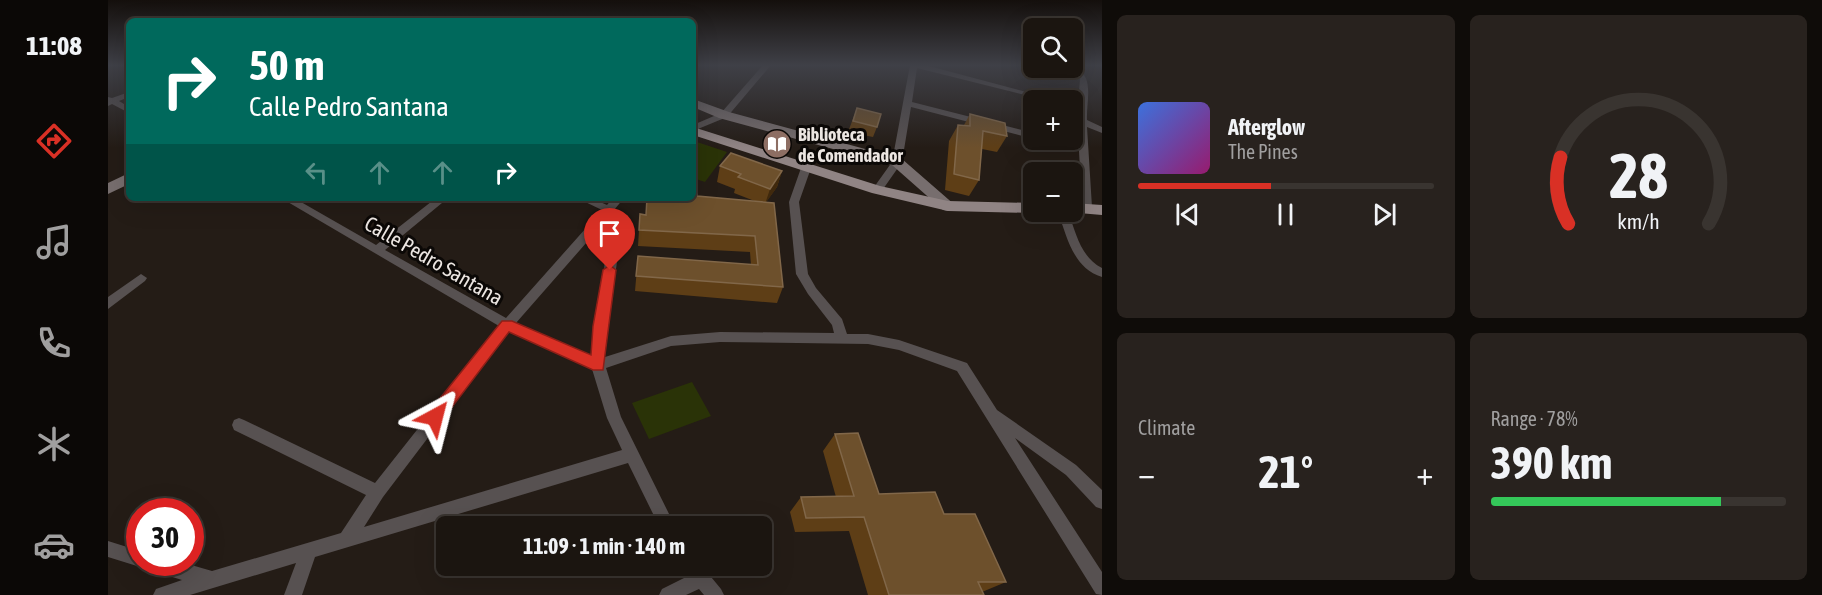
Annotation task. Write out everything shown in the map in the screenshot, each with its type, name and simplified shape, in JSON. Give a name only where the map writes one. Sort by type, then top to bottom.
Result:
[{"type":"main road","points":[[696,130],[877,190],[948,206],[1023,208]]},
{"type":"street","points":[[696,128],[724,115],[743,93]]},
{"type":"street","points":[[877,190],[897,162],[910,93]]},
{"type":"street","points":[[109,101],[126,94]]},
{"type":"street","points":[[109,101],[126,109]]},
{"type":"street","points":[[696,104],[724,115],[897,162],[948,206]]},
{"type":"street","points":[[908,104],[1023,133]]},
{"type":"street","points":[[1083,121],[1102,130]]},
{"type":"street","points":[[1083,135],[1087,208]]},
{"type":"street","points":[[806,168],[794,202],[802,274],[812,291],[838,323],[842,339]]},
{"type":"street","points":[[108,189],[126,180]]},
{"type":"street","name":"Calle Pedro Santana","points":[[291,201],[507,325],[598,365]]},
{"type":"street","points":[[377,250],[439,201]]},
{"type":"street","points":[[589,201],[608,209],[614,220],[610,270],[600,326],[598,365],[614,418],[662,516]]},
{"type":"street","points":[[347,538],[377,492],[507,325],[616,201]]},
{"type":"street","points":[[1067,222],[1080,258],[1094,270],[1102,273]]},
{"type":"street","points":[[108,304],[141,278]]},
{"type":"street","points":[[598,365],[671,341],[697,337],[868,339],[899,345],[962,367],[1102,588]]},
{"type":"street","points":[[991,412],[1071,470],[1102,501]]},
{"type":"street","points":[[239,425],[377,492]]},
{"type":"street","points":[[162,595],[631,455]]},
{"type":"street","points":[[108,549],[126,555]]},
{"type":"street","points":[[293,595],[309,552]]},
{"type":"street","points":[[198,576],[212,580]]},
{"type":"street","points":[[668,595],[691,576]]},
{"type":"street","points":[[699,576],[715,595]]},
{"type":"green space","points":[[696,144],[727,152],[705,182],[696,179]]},
{"type":"green space","points":[[692,382],[711,416],[649,439],[632,403]]},
{"type":"building","points":[[857,108],[881,114],[877,127],[853,121]]},
{"type":"building","points":[[970,114],[1005,123],[1007,136],[983,131],[979,180],[954,174],[958,125],[970,126]]},
{"type":"building","points":[[731,153],[782,171],[770,189],[738,177],[741,174],[720,166]]},
{"type":"building","points":[[696,173],[697,196],[774,203],[783,287],[636,276],[638,256],[758,265],[755,236],[639,230],[640,214],[646,215],[647,201],[696,201]]},
{"type":"building","points":[[858,433],[879,494],[935,492],[944,514],[975,514],[1006,582],[978,582],[984,595],[889,595],[864,517],[806,518],[801,497],[854,496],[835,434]]},
{"type":"place","name":"Biblioteca de Comendador","points":[[777,144]]},
{"type":"route","points":[[435,417],[507,325],[598,365],[600,326],[610,270]]}]
